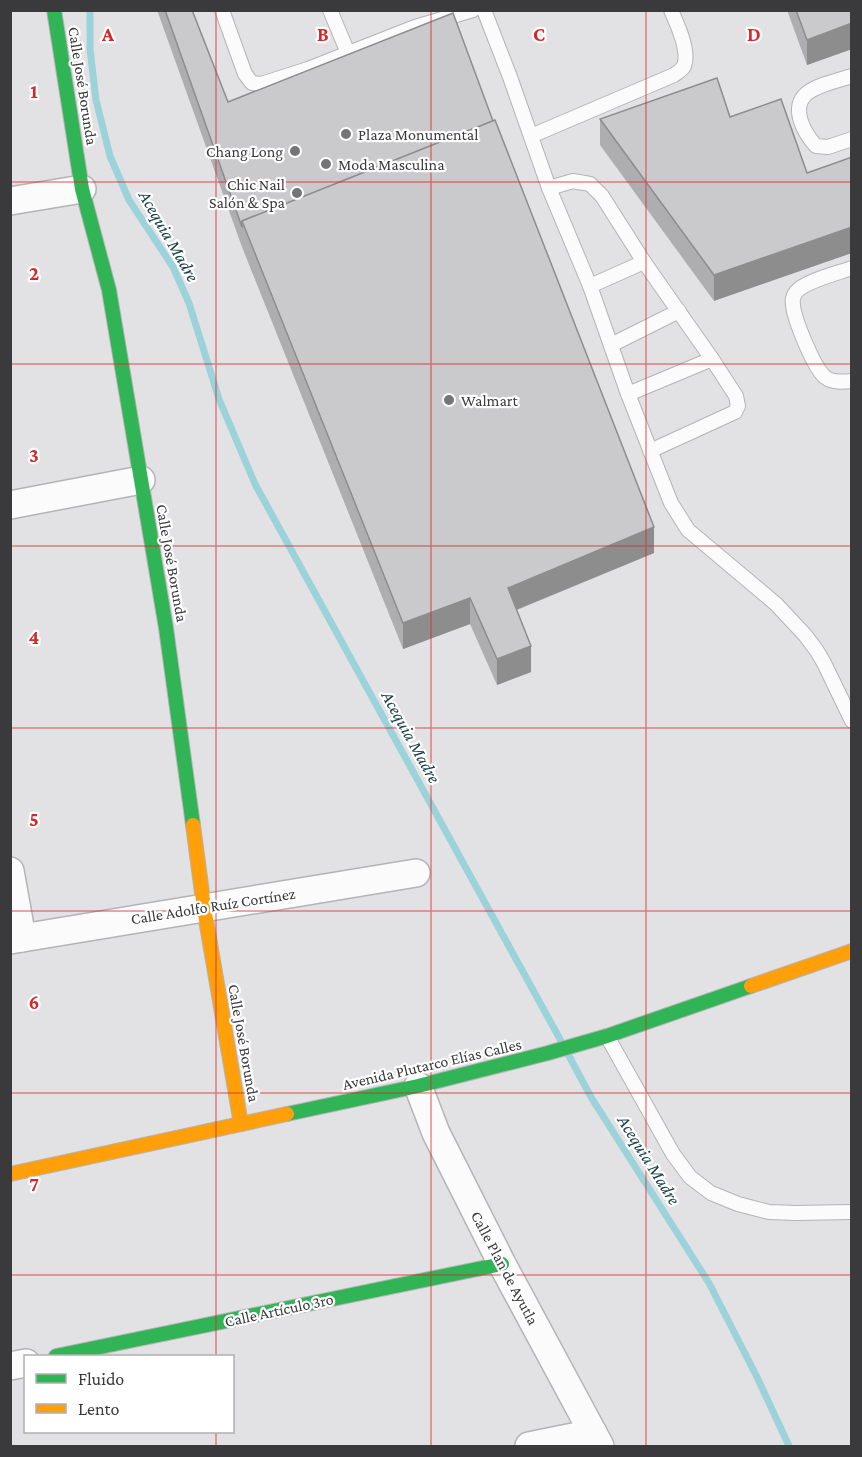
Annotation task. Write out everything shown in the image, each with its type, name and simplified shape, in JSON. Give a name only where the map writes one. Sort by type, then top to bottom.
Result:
[{"type":"street","name":"Calle José Borunda","points":[[54,10],[82,189],[109,290],[166,628],[204,908],[241,1124]]},
{"type":"street","points":[[10,201],[82,189]]},
{"type":"street","points":[[10,505],[141,480]]},
{"type":"street","points":[[10,871],[16,939]]},
{"type":"street","name":"Calle Adolfo Ruíz Cortínez","points":[[16,939],[416,873]]},
{"type":"street","name":"Avenida Plutarco Elías Calles","points":[[10,1174],[418,1086],[548,1053],[607,1036],[852,951]]},
{"type":"street","name":"Calle Plan de Ayutla","points":[[418,1086],[436,1133],[502,1264],[597,1440]]},
{"type":"street","name":"Calle Artículo 3ro","points":[[61,1355],[502,1264]]},
{"type":"street","points":[[529,1446],[597,1440]]},
{"type":"lane","points":[[222,10],[245,74],[252,83],[261,84],[308,69],[415,27],[473,10]]},
{"type":"lane","points":[[330,10],[348,53]]},
{"type":"lane","points":[[484,10],[549,188],[590,286],[628,394],[671,503],[688,530],[776,604],[805,635],[824,663],[852,721]]},
{"type":"lane","points":[[531,136],[674,75],[683,68],[686,59],[685,49],[673,11]]},
{"type":"lane","points":[[852,76],[821,86],[805,95],[800,106],[800,120],[808,137],[816,146],[828,147],[852,139]]},
{"type":"lane","points":[[549,188],[573,181],[590,184],[602,196],[644,262],[736,396],[738,406],[735,412],[650,451]]},
{"type":"lane","points":[[590,286],[644,262]]},
{"type":"lane","points":[[851,270],[806,284],[794,295],[792,302],[804,339],[825,378],[833,381],[852,381]]},
{"type":"lane","points":[[611,345],[679,311]]},
{"type":"lane","points":[[628,394],[712,359]]},
{"type":"lane","points":[[607,1036],[673,1154],[690,1177],[711,1193],[738,1204],[769,1212],[852,1212]]},
{"type":"building","name":"Plaza Monumental","points":[[165,10],[192,10],[228,102],[453,13],[493,121],[242,221],[242,227]]},
{"type":"building","points":[[796,10],[852,10],[852,23],[807,40]]},
{"type":"building","points":[[717,78],[730,117],[781,99],[807,173],[852,157],[852,227],[714,275],[600,119]]},
{"type":"building","name":"Walmart","points":[[495,120],[654,527],[508,588],[531,646],[497,659],[470,598],[403,623],[242,221]]},
{"type":"waterway","name":"Acequia Madre","points":[[90,10],[90,49],[96,100],[110,156],[129,200],[173,267],[189,303],[219,399],[255,484],[561,1041]]},
{"type":"waterway","name":"Acequia Madre","points":[[569,1056],[591,1097],[709,1283],[789,1446]]},
{"type":"traffic: fast","points":[[54,10],[82,189],[109,290],[166,628],[193,825]]},
{"type":"traffic: fast","points":[[287,1114],[418,1086],[548,1053],[607,1036],[751,986]]},
{"type":"traffic: fast","points":[[61,1355],[502,1264]]},
{"type":"traffic: slow","points":[[193,825],[204,908],[241,1124]]},
{"type":"traffic: slow","points":[[751,986],[852,951]]},
{"type":"traffic: slow","points":[[10,1174],[287,1114]]},
{"type":"place","name":"Plaza Monumental","points":[[346,134]]},
{"type":"place","name":"Chang Long","points":[[295,151]]},
{"type":"place","name":"Moda Masculina","points":[[326,164]]},
{"type":"place","name":"Chic Nail Salón & Spa","points":[[297,193]]},
{"type":"place","name":"Walmart","points":[[449,400]]}]
